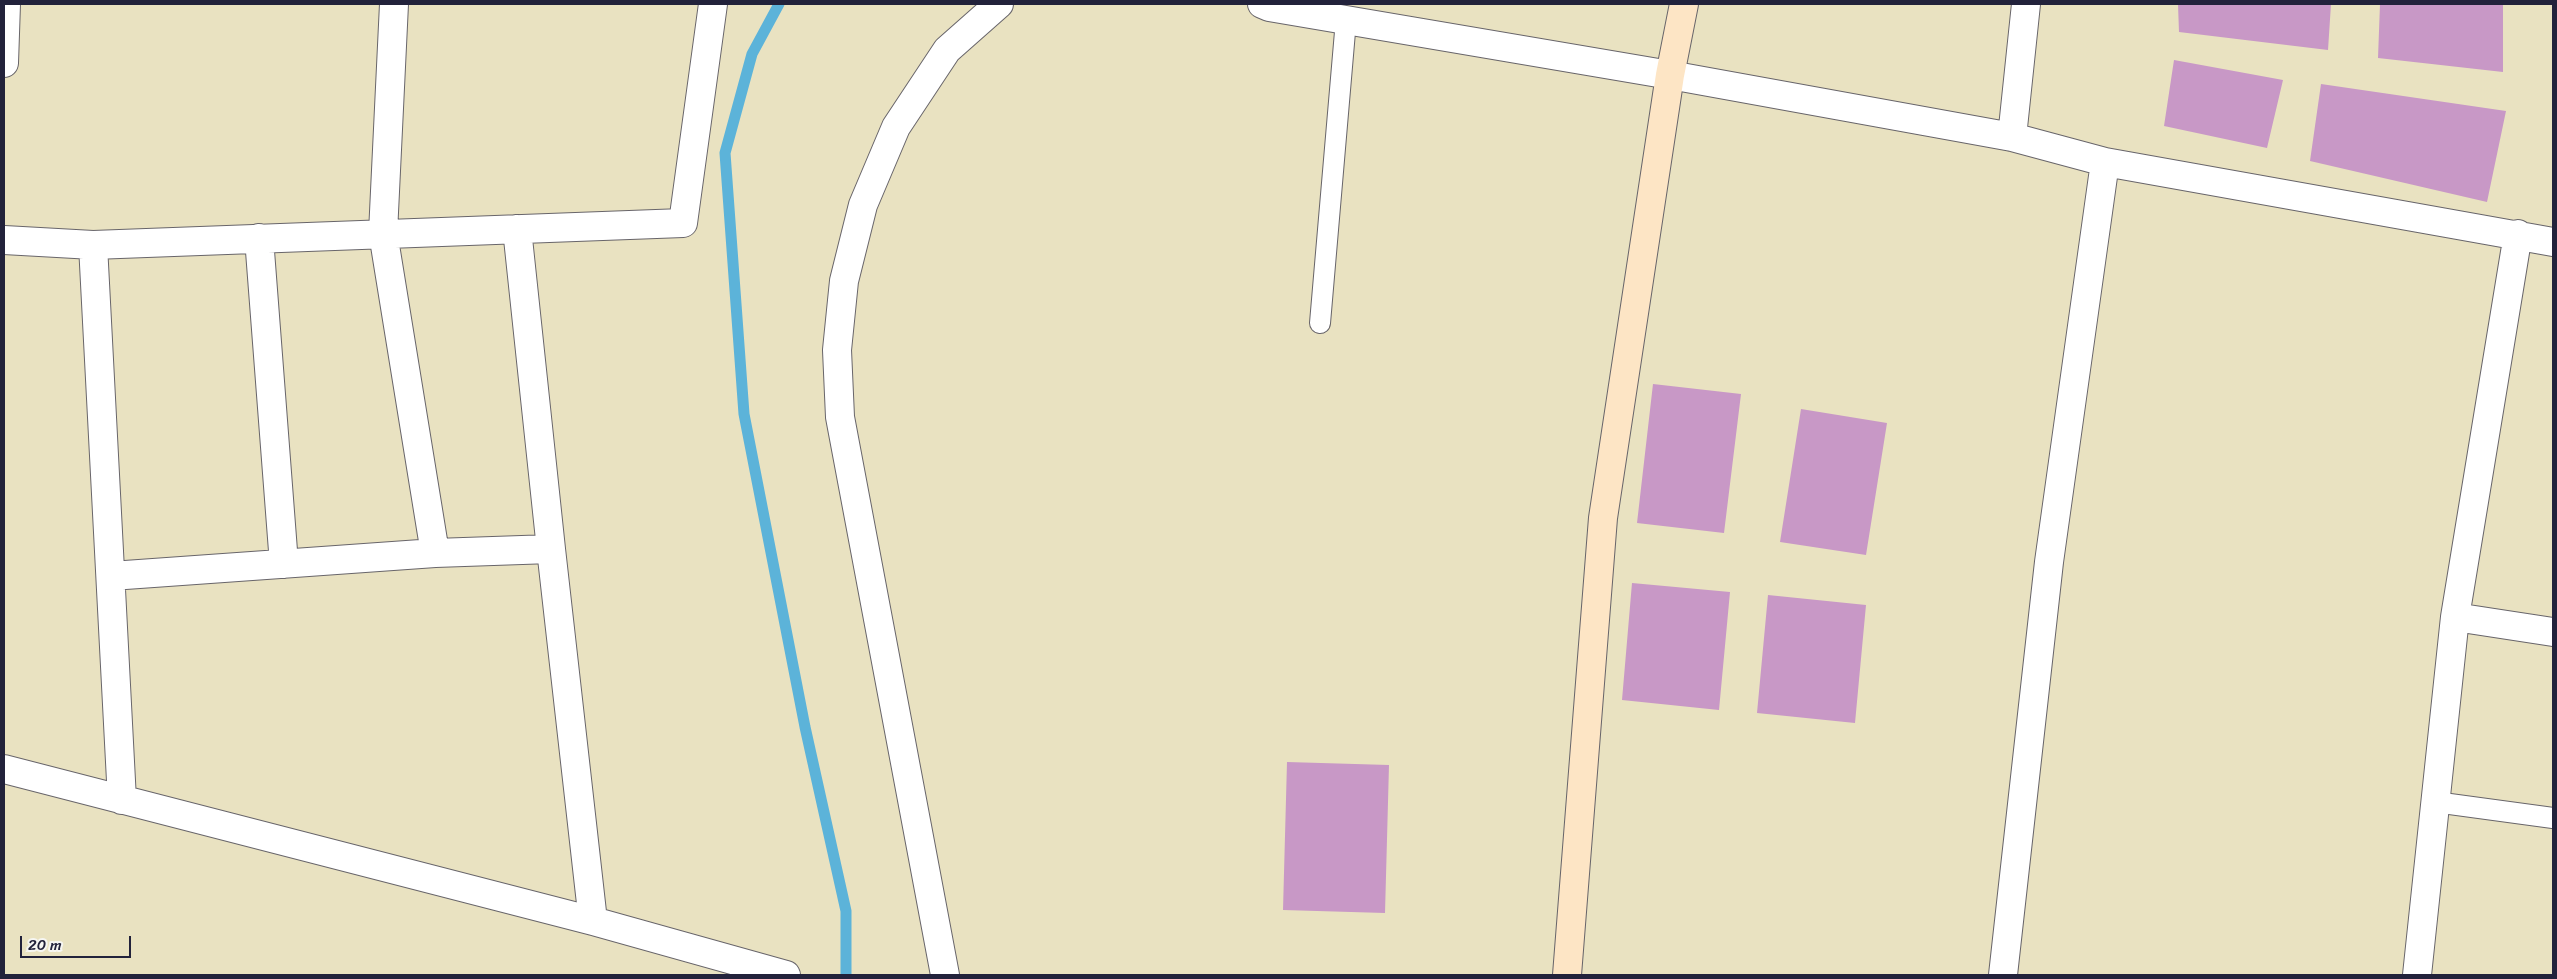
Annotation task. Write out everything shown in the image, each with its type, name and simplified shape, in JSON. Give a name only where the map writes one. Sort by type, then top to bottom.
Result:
[{"type":"street","points":[[4,63],[6,4]]},
{"type":"street","points":[[394,4],[383,233],[435,554]]},
{"type":"street","points":[[4,240],[94,246],[383,233],[682,223],[713,4]]},
{"type":"street","points":[[945,975],[840,417],[837,350],[844,281],[863,205],[896,127],[948,50],[998,4]]},
{"type":"street","points":[[1262,4],[2012,137],[2105,162],[2518,234],[2553,242]]},
{"type":"street","points":[[1567,975],[1603,518],[1670,75],[1684,4]]},
{"type":"street","points":[[2012,137],[2026,4]]},
{"type":"street","points":[[2002,975],[2049,562],[2105,162]]},
{"type":"street","points":[[517,229],[551,549],[594,921]]},
{"type":"street","points":[[2418,975],[2455,617],[2518,234]]},
{"type":"street","points":[[259,238],[284,564]]},
{"type":"street","points":[[94,246],[122,800]]},
{"type":"street","points":[[112,576],[435,554],[551,549]]},
{"type":"street","points":[[2455,617],[2553,632]]},
{"type":"street","points":[[4,769],[594,921],[786,975]]},
{"type":"lane","points":[[1320,323],[1346,20]]},
{"type":"lane","points":[[2436,802],[2553,818]]},
{"type":"building","points":[[2178,4],[2331,4],[2328,50],[2179,32]]},
{"type":"building","points":[[2380,4],[2503,4],[2503,72],[2378,58]]},
{"type":"building","points":[[2174,60],[2283,80],[2267,148],[2164,126]]},
{"type":"building","points":[[2321,84],[2506,111],[2487,202],[2310,161]]},
{"type":"building","points":[[1653,384],[1741,394],[1724,533],[1637,523]]},
{"type":"building","points":[[1801,409],[1887,423],[1866,555],[1780,542]]},
{"type":"building","points":[[1632,583],[1730,592],[1719,710],[1622,700]]},
{"type":"building","points":[[1768,595],[1866,605],[1855,723],[1757,713]]},
{"type":"building","points":[[1287,762],[1389,765],[1385,913],[1283,910]]},
{"type":"waterway","points":[[779,4],[752,54],[725,153],[744,414],[805,727],[846,911],[846,975]]}]
